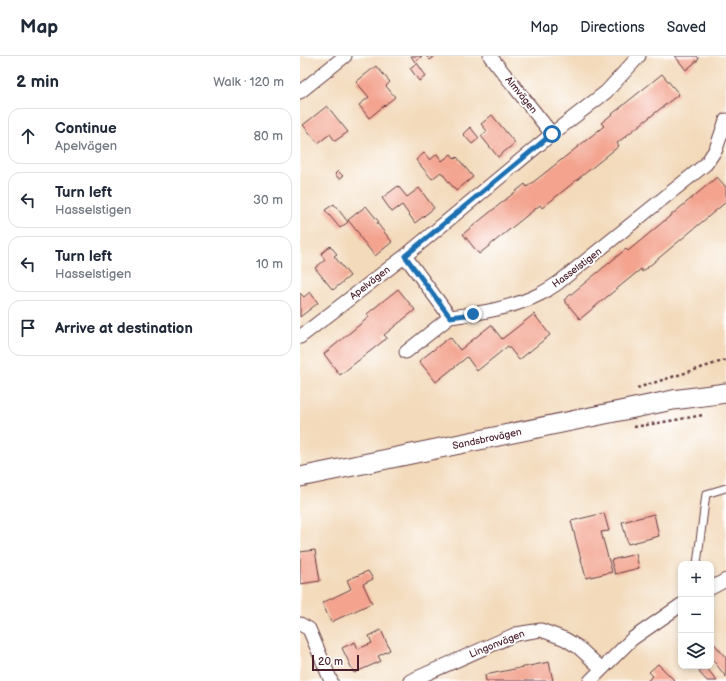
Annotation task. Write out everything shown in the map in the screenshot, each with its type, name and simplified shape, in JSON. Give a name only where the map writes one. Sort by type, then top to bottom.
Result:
[{"type":"main road","name":"Sandsbrovägen","points":[[300,477],[673,400],[726,385]]},
{"type":"main road","name":"Sandsbrovägen","points":[[673,400],[726,393]]},
{"type":"street","points":[[300,92],[345,56]]},
{"type":"street","name":"Almvägen","points":[[490,56],[552,134]]},
{"type":"street","name":"Apelvägen","points":[[300,338],[405,256],[552,134],[606,92],[639,56]]},
{"type":"street","name":"Hasselstigen","points":[[450,317],[473,314],[512,305],[539,295],[558,283],[706,164],[716,149],[726,120]]},
{"type":"street","points":[[405,256],[450,317],[406,352]]},
{"type":"street","points":[[714,586],[726,580]]},
{"type":"street","points":[[590,681],[601,668],[632,639],[678,607]]},
{"type":"street","points":[[300,624],[309,629],[331,681]]},
{"type":"street","name":"Lingonvägen","points":[[410,681],[516,634],[541,630],[578,647],[601,668]]},
{"type":"lane","points":[[698,561],[706,494],[726,488]]},
{"type":"path","points":[[717,363],[726,361]]},
{"type":"building","points":[[411,56],[422,56],[415,62]]},
{"type":"building","points":[[426,56],[435,56],[430,60]]},
{"type":"building","points":[[675,56],[697,56],[699,59],[686,70]]},
{"type":"building","points":[[417,63],[426,76],[419,81],[410,68]]},
{"type":"building","points":[[376,66],[390,82],[386,86],[395,97],[369,118],[359,105],[369,97],[356,82]]},
{"type":"building","points":[[662,74],[679,94],[617,143],[619,146],[542,208],[540,205],[479,254],[463,234],[525,184],[527,187],[604,126],[601,123]]},
{"type":"building","points":[[327,106],[348,132],[335,141],[330,134],[318,143],[303,125]]},
{"type":"building","points":[[492,115],[515,143],[498,157],[481,136],[487,131],[481,124]]},
{"type":"building","points":[[470,127],[479,138],[472,144],[463,134]]},
{"type":"building","points":[[424,153],[430,160],[437,154],[442,161],[451,154],[455,159],[457,157],[473,177],[456,191],[441,172],[432,179],[416,160]]},
{"type":"building","points":[[338,171],[343,176],[339,179],[335,174]]},
{"type":"building","points":[[717,177],[726,187],[726,202],[642,272],[641,269],[580,319],[564,300],[626,249],[628,251]]},
{"type":"building","points":[[398,186],[407,197],[419,188],[434,208],[415,223],[402,205],[392,212],[382,198]]},
{"type":"building","points":[[334,204],[348,222],[340,228],[325,210]]},
{"type":"building","points":[[366,206],[392,242],[375,256],[348,220]]},
{"type":"building","points":[[330,246],[337,254],[334,256],[350,276],[333,290],[315,268],[325,260],[321,254]]},
{"type":"building","points":[[398,289],[415,310],[384,335],[387,338],[340,375],[324,354],[369,317],[367,314]]},
{"type":"building","points":[[310,292],[318,303],[300,317],[300,293],[304,297]]},
{"type":"building","points":[[534,314],[550,335],[519,360],[508,346],[477,371],[467,357],[436,382],[419,361],[450,337],[460,350],[491,325],[502,339]]},
{"type":"building","points":[[604,513],[609,531],[601,532],[612,572],[586,578],[571,521]]},
{"type":"building","points":[[654,514],[659,536],[628,544],[622,522]]},
{"type":"building","points":[[315,550],[320,581],[300,584],[300,552]]},
{"type":"building","points":[[636,554],[639,568],[615,574],[611,560]]},
{"type":"building","points":[[368,571],[373,579],[363,584],[372,603],[331,622],[322,603],[351,589],[347,580]]},
{"type":"building","points":[[381,630],[390,650],[378,656],[381,661],[354,673],[342,648],[355,642],[358,649],[372,643],[369,636]]},
{"type":"building","points":[[714,644],[726,658],[726,677],[714,662]]},
{"type":"building","points":[[549,662],[553,681],[486,681],[485,675]]},
{"type":"building","points":[[658,664],[675,681],[647,681],[653,676],[649,672]]},
{"type":"building","points":[[703,669],[708,669],[717,681],[707,681],[699,672]]},
{"type":"route","points":[[473,314],[450,317],[405,256],[552,134]]}]
